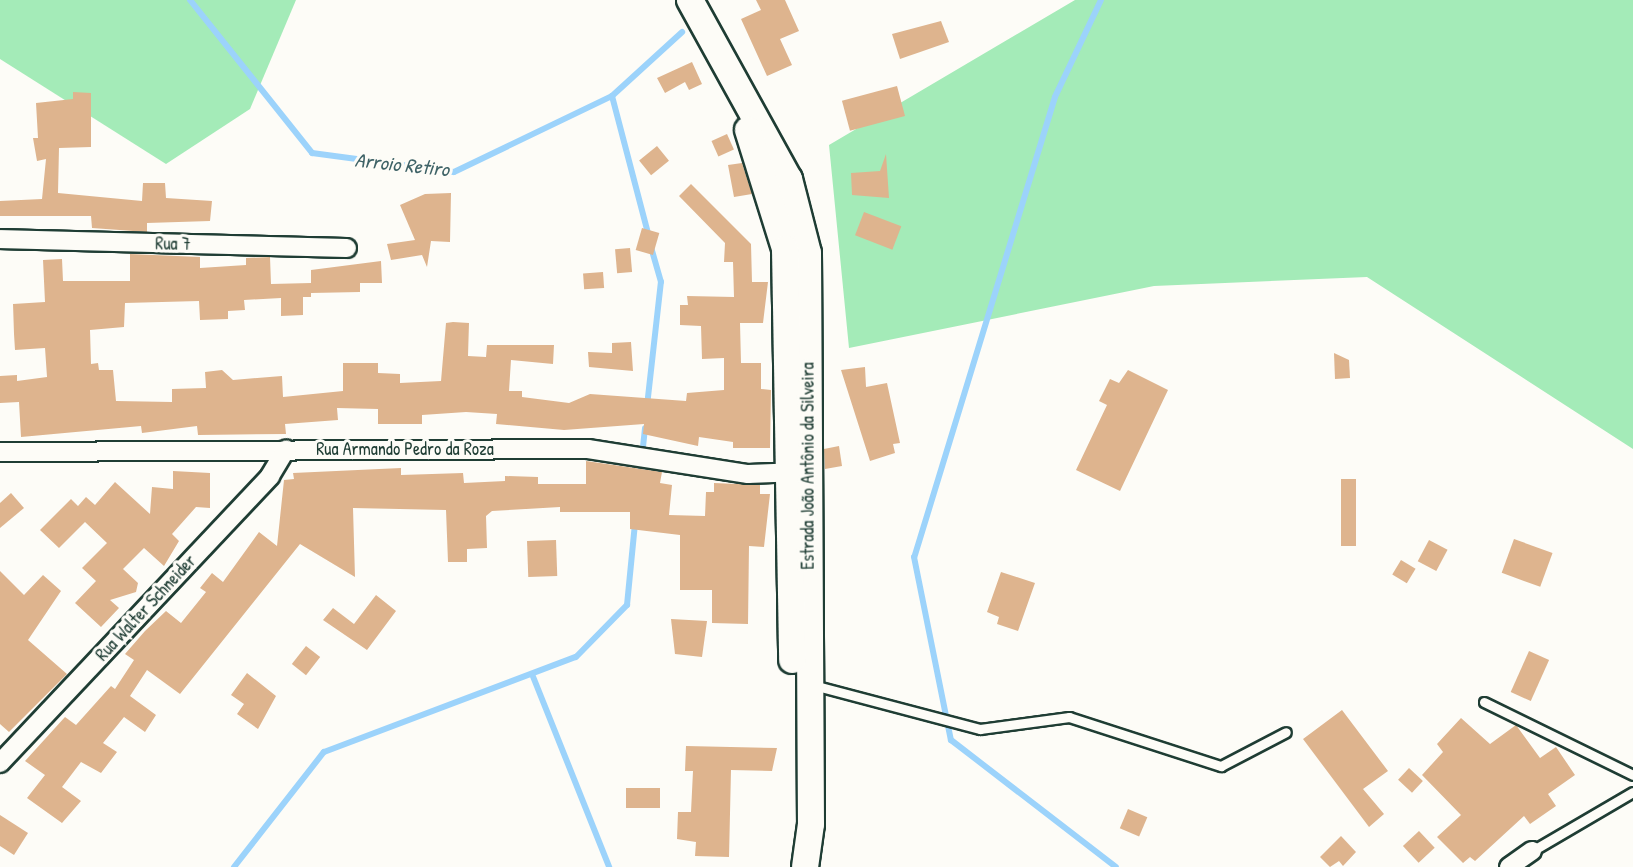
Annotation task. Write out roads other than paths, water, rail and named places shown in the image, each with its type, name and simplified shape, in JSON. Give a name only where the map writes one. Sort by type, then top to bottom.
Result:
[{"type":"main road","name":"Estrada João Antônio da Silveira","points":[[690,0],[732,81],[785,249],[810,684],[811,824],[805,867]]},
{"type":"main road","name":"Estrada João Antônio da Silveira","points":[[797,472],[797,867]]},
{"type":"street","name":"Rua 7","points":[[0,239],[347,248]]},
{"type":"street","name":"Rua Armando Pedro da Roza","points":[[0,452],[286,448],[588,449],[748,474],[797,472]]},
{"type":"street","name":"Rua Walter Schneider","points":[[2,759],[270,476],[286,448]]},
{"type":"street","points":[[1509,867],[1532,851]]},
{"type":"lane","points":[[810,684],[980,729],[1069,717],[1221,766],[1286,732]]},
{"type":"lane","points":[[1484,702],[1633,775]]},
{"type":"lane","points":[[1532,851],[1633,792]]},
{"type":"waterway","name":"Arroio Retiro","points":[[190,0],[312,153],[454,172],[612,96],[682,32]]},
{"type":"waterway","points":[[1101,0],[1055,97],[914,557],[951,740],[1116,867]]},
{"type":"waterway","points":[[612,96],[649,237]]},
{"type":"waterway","points":[[647,406],[661,282],[651,247]]},
{"type":"waterway","points":[[640,475],[645,428]]},
{"type":"waterway","points":[[234,867],[324,752],[576,657],[627,605],[635,524]]},
{"type":"waterway","points":[[532,674],[609,867]]}]
